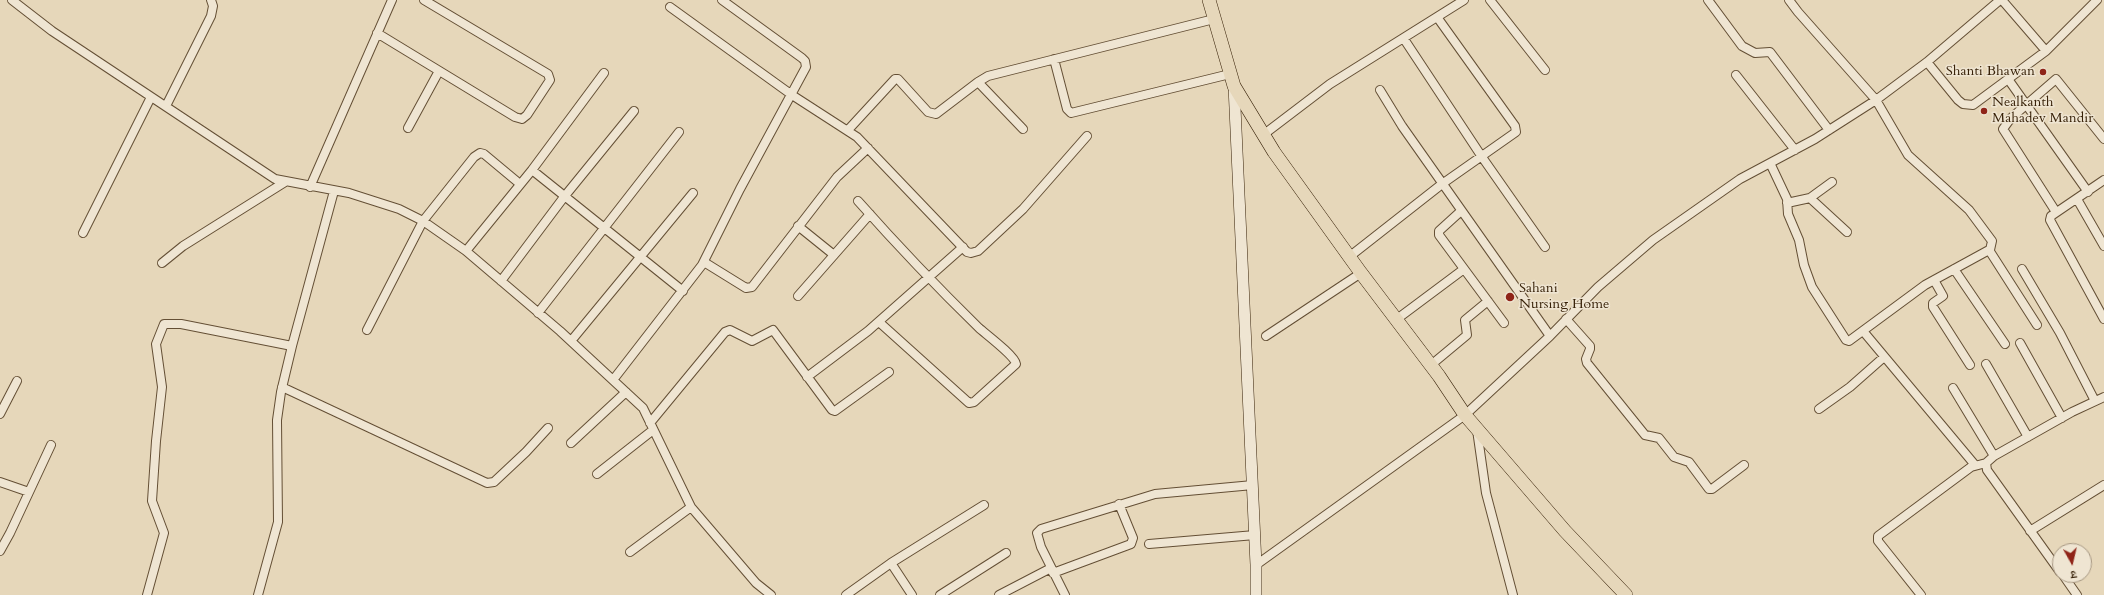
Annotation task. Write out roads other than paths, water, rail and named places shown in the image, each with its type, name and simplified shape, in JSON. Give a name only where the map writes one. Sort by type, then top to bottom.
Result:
[{"type":"main road","points":[[1209,0],[1232,80],[1264,135],[1349,257],[1431,365],[1465,415],[1565,531],[1626,595]]},
{"type":"street","points":[[12,0],[52,31],[264,173],[285,182],[349,193],[399,209],[423,220],[466,251],[571,341],[642,408],[692,507],[756,583],[771,595]]},
{"type":"street","points":[[166,106],[210,16],[213,6],[211,0]]},
{"type":"street","points":[[310,187],[392,0]]},
{"type":"street","points":[[377,34],[520,119],[527,115],[550,80],[548,74],[424,0]]},
{"type":"street","points":[[613,380],[704,262],[740,189],[805,70],[805,61],[722,0]]},
{"type":"street","points":[[1264,135],[1330,84],[1464,0]]},
{"type":"street","points":[[1490,0],[1545,70]]},
{"type":"street","points":[[1708,0],[1742,46],[1755,53],[1770,52],[1830,130]]},
{"type":"street","points":[[1789,0],[1876,100],[1908,155],[1969,210],[1992,241],[1990,250],[2037,325]]},
{"type":"street","points":[[1256,564],[1465,415],[1550,336],[1598,287],[1653,240],[1740,179],[1830,130],[1876,100],[1927,62],[2001,0],[2046,51]]},
{"type":"street","points":[[1927,62],[1963,104],[1973,105],[2046,51],[2097,0]]},
{"type":"street","points":[[670,7],[792,95],[848,130],[868,148],[963,247],[971,253],[978,251],[1023,209],[1087,136]]},
{"type":"street","points":[[1349,257],[1442,184],[1515,134],[1515,126],[1437,17]]},
{"type":"street","points":[[848,130],[893,79],[898,79],[928,112],[933,114],[978,82],[1001,72],[1214,19]]},
{"type":"street","points":[[1404,39],[1482,157],[1545,247]]},
{"type":"street","points":[[1054,59],[1067,109],[1071,113],[1232,80],[1253,485],[1256,595]]},
{"type":"street","points":[[408,128],[439,71]]},
{"type":"street","points":[[466,251],[532,170],[604,73]]},
{"type":"street","points":[[1736,75],[1794,150]]},
{"type":"street","points":[[2056,212],[2003,129],[2011,118],[2056,78],[2104,139]]},
{"type":"street","points":[[2008,79],[2088,192]]},
{"type":"street","points":[[978,82],[1023,129]]},
{"type":"street","points":[[1380,90],[1402,126],[1442,184],[1508,274],[1550,336]]},
{"type":"street","points":[[83,233],[151,97]]},
{"type":"street","points":[[501,281],[564,196],[634,111]]},
{"type":"street","points":[[538,313],[606,229],[679,132]]},
{"type":"street","points":[[704,262],[746,288],[752,287],[837,177],[868,148]]},
{"type":"street","points":[[367,330],[423,220],[477,154],[484,154],[520,184]]},
{"type":"street","points":[[1770,164],[1787,203],[1788,214],[1799,240],[1804,265],[1814,291],[1846,340],[1849,341],[1934,280],[1986,250],[1990,250]]},
{"type":"street","points":[[532,170],[683,291]]},
{"type":"street","points":[[2104,180],[2056,212],[2050,218],[2051,223],[2104,319]]},
{"type":"street","points":[[162,263],[183,246],[285,182]]},
{"type":"street","points":[[1787,203],[1810,198],[1832,182]]},
{"type":"street","points":[[258,595],[278,522],[276,420],[282,386],[334,191]]},
{"type":"street","points":[[571,341],[693,193]]},
{"type":"street","points":[[1810,198],[1847,232]]},
{"type":"street","points":[[2077,199],[2104,246]]},
{"type":"street","points":[[858,201],[928,278],[989,338],[1014,358],[1016,364],[1014,368],[974,402],[969,403],[879,322]]},
{"type":"street","points":[[1461,211],[1439,233],[1440,238],[1504,323]]},
{"type":"street","points":[[798,296],[870,214]]},
{"type":"street","points":[[798,226],[834,255]]},
{"type":"street","points":[[807,377],[851,345],[879,322],[963,247]]},
{"type":"street","points":[[1397,319],[1464,269]]},
{"type":"street","points":[[1954,269],[2005,344]]},
{"type":"street","points":[[2022,269],[2060,333],[2095,401]]},
{"type":"street","points":[[1266,336],[1361,273]]},
{"type":"street","points":[[1934,280],[1942,296],[1933,303],[1933,307],[1970,365]]},
{"type":"street","points":[[1431,365],[1467,335],[1465,320],[1488,301]]},
{"type":"street","points":[[1566,319],[1590,346],[1586,359],[1587,363],[1645,435],[1659,438],[1674,457],[1689,462],[1709,489],[1712,489],[1744,466]]},
{"type":"street","points":[[147,595],[164,533],[152,501],[156,441],[162,387],[156,344],[164,324],[181,324],[292,346]]},
{"type":"street","points":[[597,474],[652,426],[725,332],[730,330],[752,341],[773,330],[832,410],[836,411],[889,372]]},
{"type":"street","points":[[1863,331],[1975,465]]},
{"type":"street","points":[[2020,343],[2062,418]]},
{"type":"street","points":[[1819,409],[1850,387],[1884,357]]},
{"type":"street","points":[[1986,364],[2028,437]]},
{"type":"street","points":[[0,414],[16,381]]},
{"type":"street","points":[[282,386],[487,483],[494,482],[548,428]]},
{"type":"street","points":[[1953,388],[1994,456]]},
{"type":"street","points":[[571,443],[626,392]]},
{"type":"street","points":[[1921,595],[1878,541],[1878,536],[1975,465],[1986,463],[1994,456],[2062,418],[2104,397]]},
{"type":"street","points":[[1477,429],[1486,493],[1513,595]]},
{"type":"street","points":[[0,551],[51,445]]},
{"type":"street","points":[[1986,463],[1987,470],[2052,561]]},
{"type":"street","points":[[0,482],[29,492]]},
{"type":"street","points":[[1064,595],[1040,547],[1037,533],[1039,530],[1155,494],[1253,485]]},
{"type":"street","points":[[2030,531],[2104,485]]},
{"type":"street","points":[[998,595],[1052,570],[1131,544],[1133,538],[1119,504]]},
{"type":"street","points":[[846,595],[891,563],[984,505]]},
{"type":"street","points":[[630,552],[692,507]]},
{"type":"street","points":[[1149,544],[1255,535]]},
{"type":"street","points":[[940,595],[1006,553]]},
{"type":"street","points":[[891,563],[912,595]]},
{"type":"street","points":[[2069,583],[2077,595]]},
{"type":"place","name":"Shanti Bhawan","points":[[2043,72]]},
{"type":"place","name":"Nealkanth Mahadev Mandir","points":[[1984,111]]},
{"type":"place","name":"Sahani Nursing Home","points":[[1510,297]]}]
